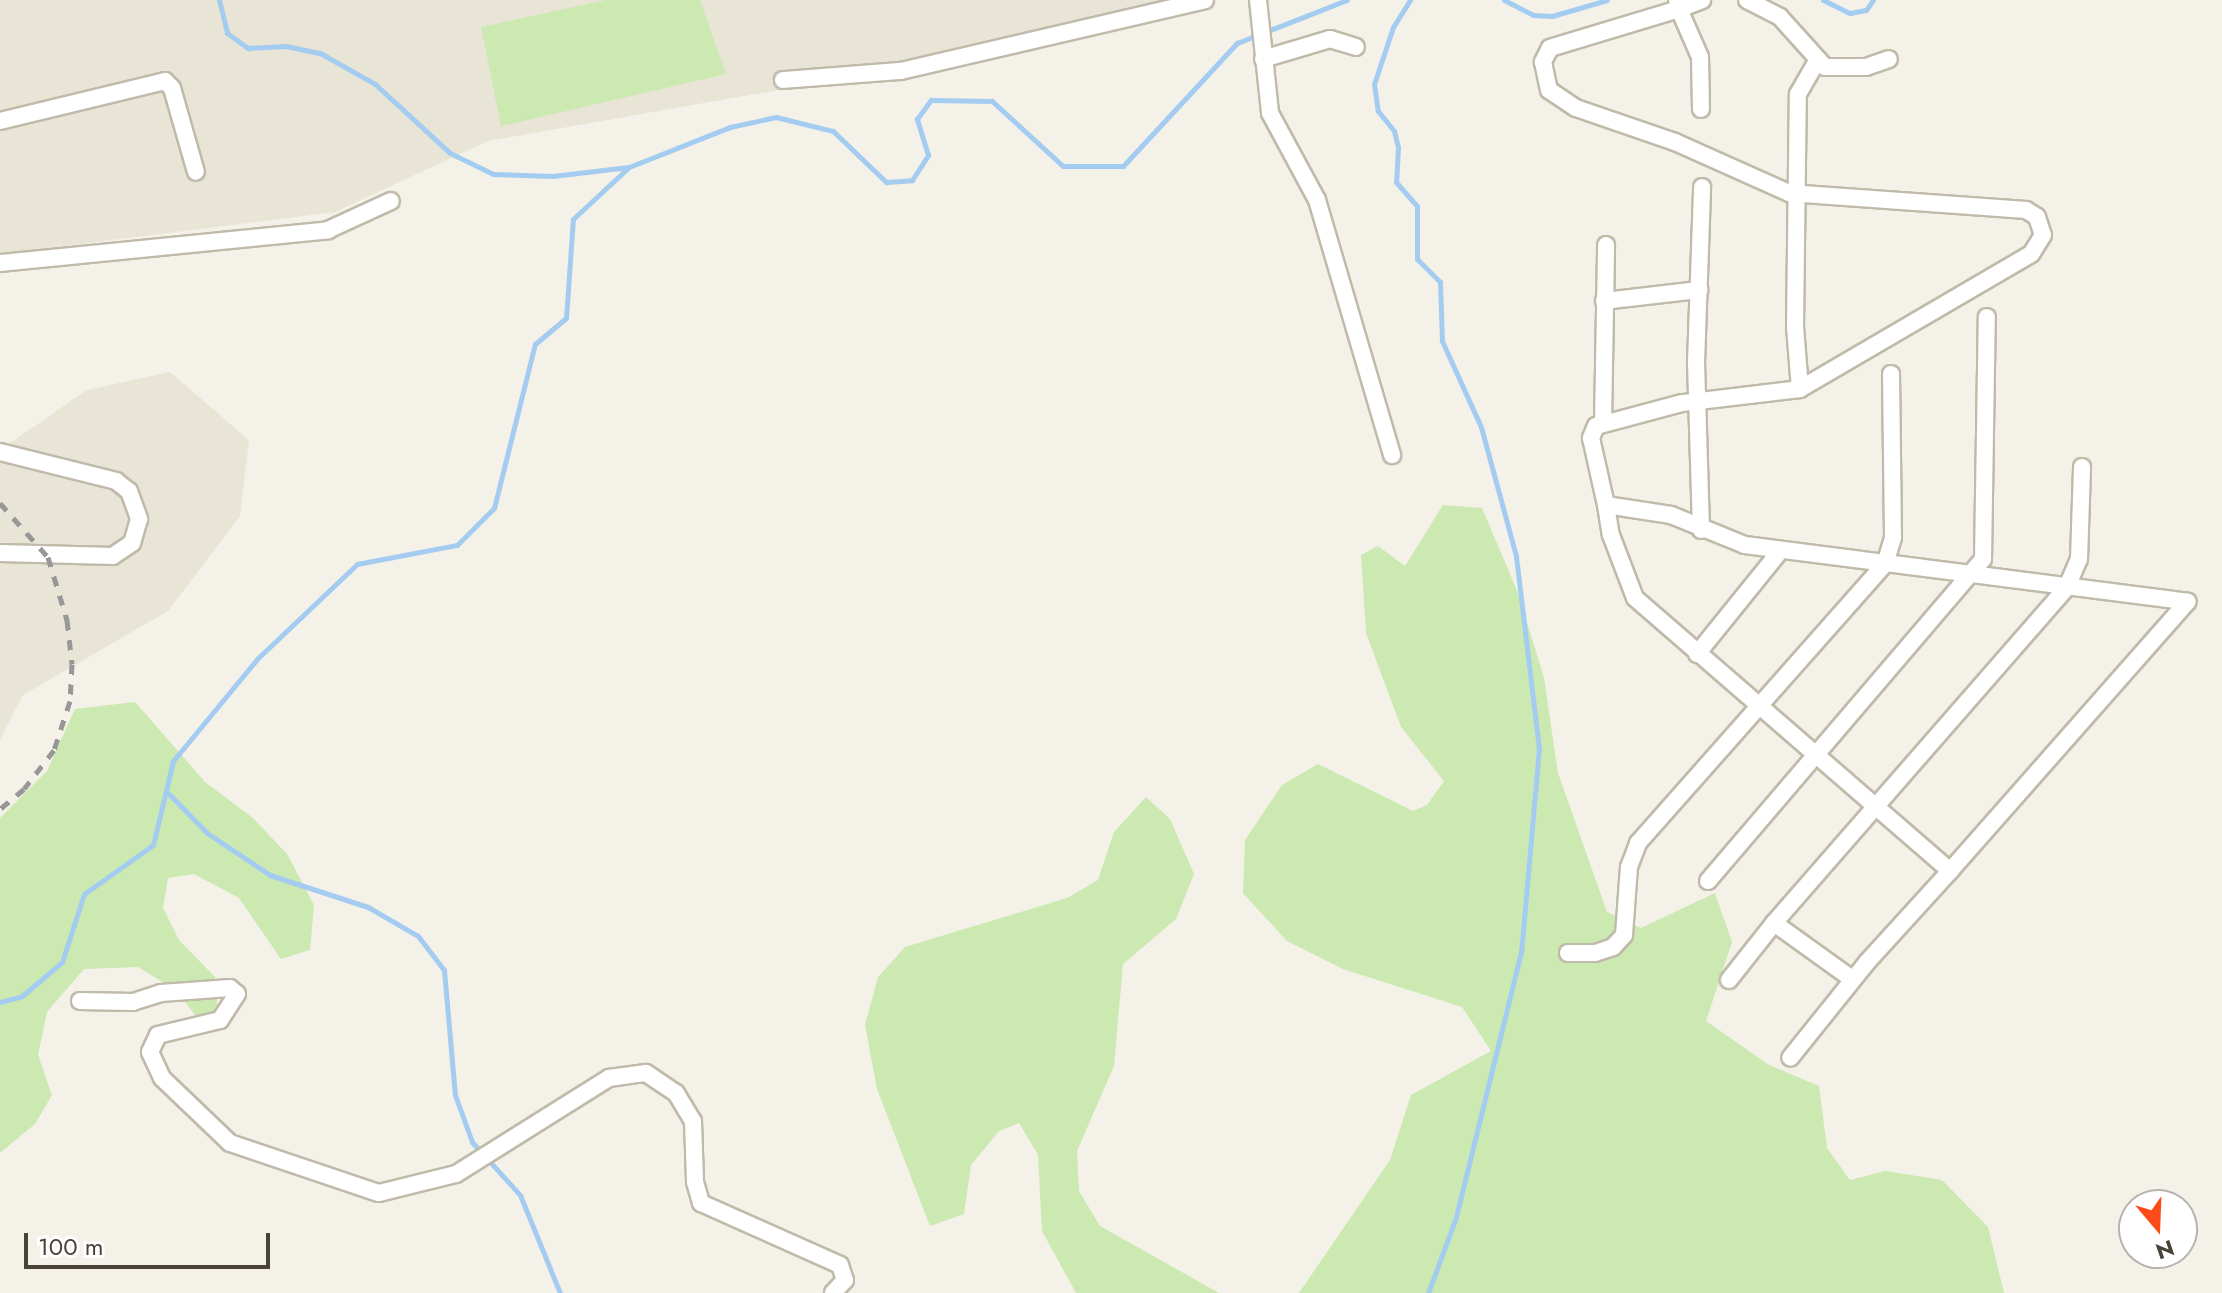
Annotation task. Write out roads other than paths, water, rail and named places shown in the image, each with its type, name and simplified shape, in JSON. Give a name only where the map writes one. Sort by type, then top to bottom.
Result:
[{"type":"street","points":[[783,80],[901,71],[1205,0]]},
{"type":"street","points":[[1702,0],[1678,4],[1550,48],[1543,62],[1549,90],[1576,108],[1795,194],[2026,210],[2037,217],[2043,235],[2031,254],[1800,389],[1697,401],[1603,423],[1591,438],[1611,535],[1635,598],[1950,871]]},
{"type":"street","points":[[1747,0],[1780,17],[1817,61],[1856,67],[1889,59]]},
{"type":"street","points":[[1258,4],[1270,113],[1317,200],[1392,455]]},
{"type":"street","points":[[1678,4],[1700,57],[1701,109]]},
{"type":"street","points":[[1262,54],[1330,39],[1356,47]]},
{"type":"street","points":[[1800,389],[1795,194],[1798,94],[1817,61]]},
{"type":"street","points":[[0,121],[165,81],[172,88],[196,172]]},
{"type":"street","points":[[1701,530],[1697,401],[1702,187]]},
{"type":"street","points":[[0,263],[328,230],[391,201]]},
{"type":"street","points":[[1603,423],[1606,245]]},
{"type":"street","points":[[1604,301],[1699,290]]},
{"type":"street","points":[[1708,881],[1815,752],[1983,559],[1986,540],[1987,317]]},
{"type":"street","points":[[1568,953],[1595,953],[1613,947],[1624,935],[1629,867],[1638,843],[1756,705],[1885,564],[1893,537],[1891,374]]},
{"type":"street","points":[[0,452],[116,481],[129,491],[139,519],[132,543],[113,556],[0,553]]},
{"type":"street","points":[[1729,980],[1875,805],[2067,587],[2079,559],[2082,467]]},
{"type":"street","points":[[1606,505],[1671,515],[1701,530],[1781,550],[2187,602],[1852,979],[1790,1058]]},
{"type":"street","points":[[1697,654],[1781,550]]},
{"type":"street","points":[[1774,923],[1852,979]]},
{"type":"street","points":[[80,1001],[133,1002],[161,993],[230,988],[237,994],[220,1020],[158,1035],[150,1052],[162,1078],[230,1143],[379,1193],[456,1174],[609,1078],[646,1073],[676,1093],[693,1121],[695,1182],[701,1203],[840,1265],[845,1280],[833,1293]]},
{"type":"waterway","points":[[219,0],[227,33],[248,48],[286,46],[320,53],[375,84],[450,153],[493,174],[553,176],[628,167]]},
{"type":"waterway","points":[[0,1002],[22,996],[62,962],[84,894],[153,845],[173,761],[258,658],[357,564],[457,545],[494,508],[535,344],[566,318],[573,219],[629,167],[730,127],[776,117],[833,131],[886,182],[912,180],[928,155],[917,119],[931,100],[992,101],[1063,166],[1123,166],[1237,43],[1347,0]]},
{"type":"waterway","points":[[1410,0],[1393,27],[1374,84],[1378,111],[1394,131],[1398,147],[1396,182],[1417,206],[1417,259],[1440,282],[1442,341],[1481,427],[1516,556],[1539,748],[1521,952],[1455,1220],[1428,1293]]},
{"type":"waterway","points":[[1504,0],[1533,15],[1552,16],[1607,0]]},
{"type":"waterway","points":[[1823,0],[1850,13],[1866,10],[1873,0]]},
{"type":"waterway","points":[[168,793],[207,833],[270,875],[368,907],[418,936],[444,970],[455,1095],[472,1142],[520,1195],[560,1293]]},
{"type":"railway","points":[[0,503],[48,557],[67,620],[72,664],[70,701],[54,750],[24,789],[0,809]]}]
